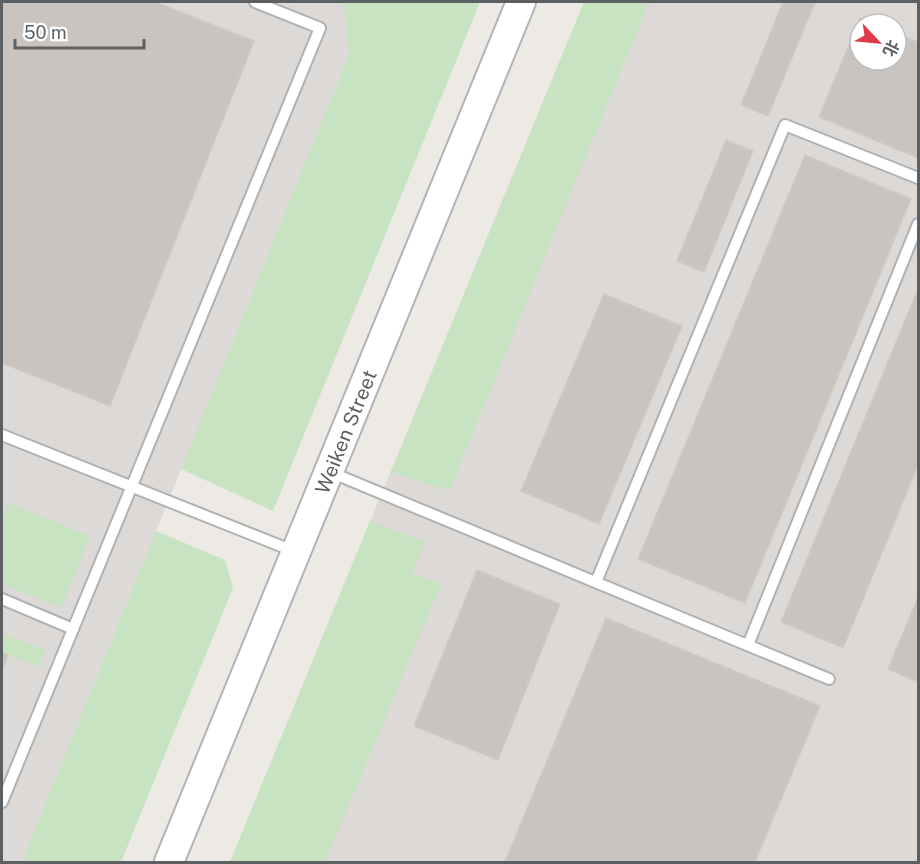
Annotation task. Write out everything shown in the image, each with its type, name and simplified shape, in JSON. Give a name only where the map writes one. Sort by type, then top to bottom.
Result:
[{"type":"street","name":"Weiken Street","points":[[169,862],[521,2]]},
{"type":"lane","points":[[2,802],[320,28],[255,2]]},
{"type":"lane","points":[[596,582],[785,125],[918,178]]},
{"type":"lane","points":[[748,645],[918,224]]},
{"type":"lane","points":[[2,435],[296,552]]},
{"type":"lane","points":[[330,472],[829,679]]},
{"type":"lane","points":[[2,599],[73,628]]},
{"type":"shaded area","points":[[2,2],[339,2],[344,5],[349,55],[22,862],[2,862]]},
{"type":"shaded area","points":[[584,2],[918,2],[918,862],[230,862]]},
{"type":"green space","points":[[339,2],[480,2],[273,511],[181,469],[349,55],[344,6]]},
{"type":"green space","points":[[584,2],[649,2],[449,491],[391,472]]},
{"type":"green space","points":[[9,503],[90,536],[61,608],[2,584],[2,523]]},
{"type":"green space","points":[[370,521],[425,542],[412,573],[441,584],[325,862],[230,862]]},
{"type":"green space","points":[[156,531],[225,560],[233,588],[121,862],[22,862]]},
{"type":"green space","points":[[2,634],[45,650],[39,667],[2,652]]},
{"type":"building","points":[[2,2],[155,2],[254,41],[110,406],[2,363]]},
{"type":"building","points":[[783,2],[815,2],[768,116],[741,105]]},
{"type":"building","points":[[908,38],[918,42],[918,158],[819,117],[848,47],[848,72],[908,72]]},
{"type":"building","points":[[726,140],[753,151],[704,272],[677,261]]},
{"type":"building","points":[[805,155],[911,199],[745,603],[638,559]]},
{"type":"building","points":[[918,289],[918,465],[843,648],[781,622]]},
{"type":"building","points":[[604,294],[682,326],[599,524],[521,491]]},
{"type":"building","points":[[477,570],[560,604],[498,760],[414,726]]},
{"type":"building","points":[[918,597],[918,682],[888,669]]},
{"type":"building","points":[[606,618],[820,706],[755,862],[505,862]]},
{"type":"building","points":[[2,652],[8,655],[2,671]]}]
